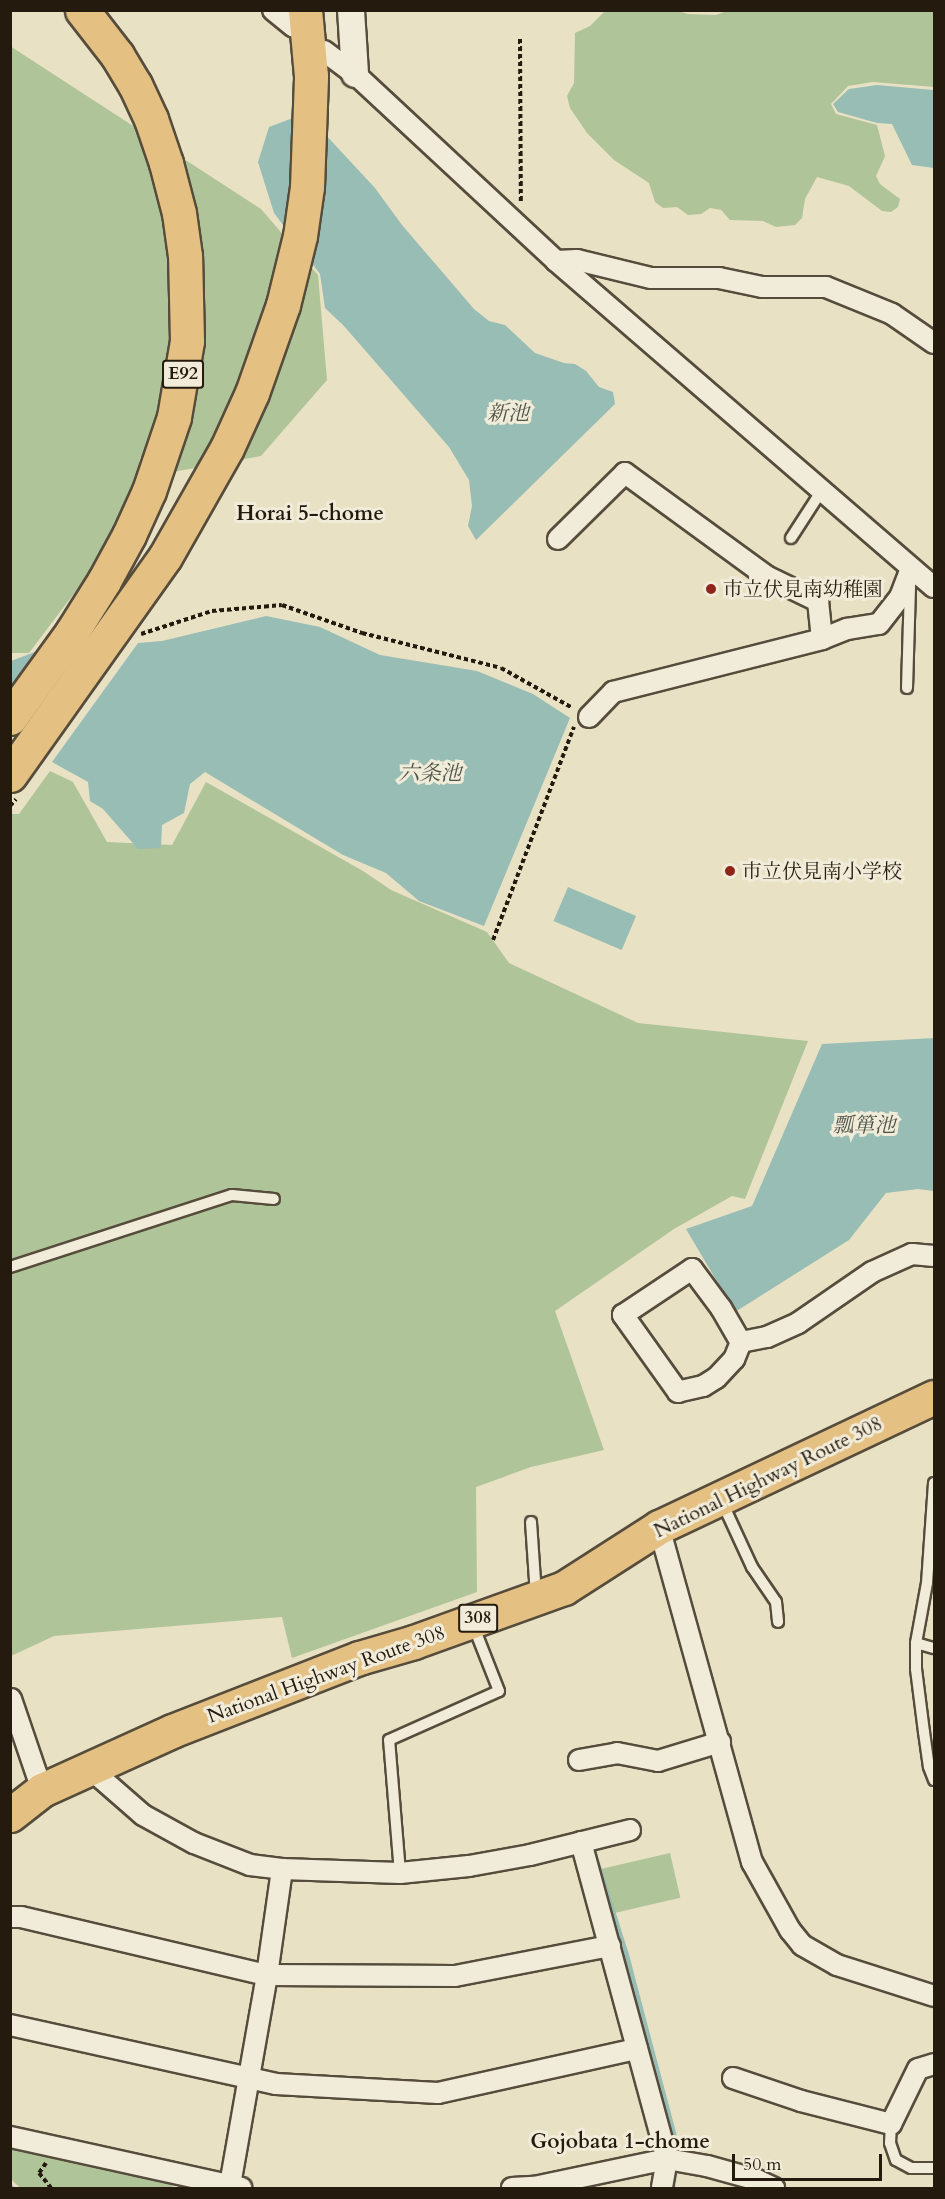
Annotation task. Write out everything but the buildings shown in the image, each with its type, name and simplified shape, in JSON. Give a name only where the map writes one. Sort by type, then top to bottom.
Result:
[{"type":"highway","name":"E92","points":[[10,718],[77,624],[129,535],[153,481],[174,417],[187,340],[185,256],[179,213],[166,163],[151,119],[135,85],[117,55],[82,10]]},
{"type":"highway","points":[[10,776],[134,603],[196,506],[227,448],[252,393],[283,305],[300,236],[307,187],[318,63],[299,18]]},
{"type":"highway","name":"National Highway Route 308","points":[[10,1815],[42,1790],[88,1767],[172,1731],[337,1667],[564,1588],[659,1527],[934,1397]]},
{"type":"street","points":[[273,10],[299,18]]},
{"type":"street","points":[[351,10],[355,74]]},
{"type":"street","points":[[318,63],[355,74],[522,232],[934,587]]},
{"type":"street","points":[[556,261],[577,260],[651,278],[719,278],[762,287],[826,287],[892,314],[921,337],[934,343]]},
{"type":"street","points":[[558,539],[625,473],[766,576],[818,601],[822,639]]},
{"type":"street","points":[[589,717],[614,692],[822,639],[847,629],[879,624],[900,597],[911,568]]},
{"type":"street","points":[[741,1342],[767,1337],[798,1323],[872,1272],[912,1254],[934,1256]]},
{"type":"street","points":[[692,1269],[721,1308],[741,1342],[734,1359],[716,1378],[704,1386],[678,1392],[623,1315],[692,1269]]},
{"type":"street","points":[[659,1527],[752,1862],[790,1930],[802,1945],[837,1965],[934,1995]]},
{"type":"street","points":[[10,1699],[42,1790]]},
{"type":"street","points":[[579,1760],[617,1753],[658,1761],[720,1742]]},
{"type":"street","points":[[88,1767],[143,1815],[194,1843],[250,1864],[282,1869],[400,1872],[470,1866],[630,1830]]},
{"type":"street","points":[[581,1842],[667,2159],[662,2188]]},
{"type":"street","points":[[10,2137],[236,2187],[248,2080],[267,1975],[282,1869]]},
{"type":"street","points":[[10,1917],[21,1917],[267,1975],[455,1976],[610,1946]]},
{"type":"street","points":[[10,2025],[248,2080],[276,2084],[438,2093],[637,2049]]},
{"type":"street","points":[[733,2078],[801,2101],[891,2124],[918,2069],[934,2064]]},
{"type":"street","points":[[512,2188],[534,2188],[667,2159],[707,2166],[757,2180],[774,2188]]},
{"type":"lane","points":[[791,538],[822,490]]},
{"type":"lane","points":[[907,688],[911,568]]},
{"type":"lane","points":[[10,1267],[232,1195],[274,1199]]},
{"type":"lane","points":[[934,1483],[927,1583],[916,1643],[916,1669],[929,1731],[929,1767],[934,1780]]},
{"type":"lane","points":[[721,1499],[752,1567],[776,1602],[778,1623]]},
{"type":"lane","points":[[531,1522],[536,1599]]},
{"type":"lane","points":[[400,1872],[389,1740],[499,1690],[472,1620]]},
{"type":"lane","points":[[916,1643],[934,1648]]},
{"type":"lane","points":[[891,2124],[891,2144],[896,2160],[910,2168],[934,2168]]},
{"type":"path","points":[[520,39],[522,232]]},
{"type":"path","points":[[212,611],[282,605],[363,633],[501,668],[589,717]]},
{"type":"path","points":[[493,940],[574,725],[589,717]]},
{"type":"path","points":[[51,2188],[39,2173],[57,2147]]},
{"type":"green space","points":[[729,10],[934,11],[934,87],[873,82],[848,86],[831,104],[836,114],[877,125],[885,156],[876,176],[880,184],[900,199],[898,207],[891,212],[882,211],[849,186],[817,177],[805,199],[802,218],[795,225],[776,227],[763,221],[730,220],[721,210],[710,208],[701,214],[688,215],[677,207],[663,208],[655,202],[649,183],[614,160],[587,133],[570,108],[567,96],[574,83],[575,33],[590,26],[605,11],[678,11],[688,14],[716,15]]},
{"type":"green space","points":[[10,46],[261,209],[318,275],[327,380],[261,456],[156,475],[140,457],[134,495],[91,571],[29,653],[10,653]]},
{"type":"green space","points":[[50,771],[73,782],[107,842],[172,845],[206,782],[363,871],[391,890],[487,932],[509,963],[638,1023],[808,1041],[745,1199],[732,1196],[674,1229],[555,1311],[604,1450],[531,1467],[476,1487],[477,1592],[292,1658],[282,1617],[54,1636],[11,1656],[10,814],[19,814]]},
{"type":"green space","points":[[670,1853],[680,1898],[609,1914],[599,1869]]},
{"type":"green space","points":[[10,2149],[173,2185],[172,2188],[20,2188],[11,2179]]},
{"type":"water","points":[[877,85],[934,90],[934,168],[912,165],[892,124],[877,123],[838,112],[833,104],[849,89]]},
{"type":"water","name":"新池","points":[[293,118],[323,132],[375,188],[402,225],[474,309],[489,321],[505,325],[535,353],[564,363],[575,364],[586,371],[599,387],[613,392],[615,404],[476,540],[468,526],[472,506],[469,480],[449,447],[344,326],[325,308],[320,274],[274,213],[258,162],[269,127]]},
{"type":"water","name":"六条池","points":[[266,616],[320,627],[380,655],[477,671],[533,694],[570,718],[484,926],[419,901],[386,873],[343,855],[205,772],[190,784],[184,813],[162,825],[161,848],[138,849],[103,809],[90,801],[88,782],[52,762],[138,643],[162,641]]},
{"type":"water","points":[[40,650],[11,687],[11,661]]},
{"type":"water","points":[[568,887],[636,916],[622,950],[554,921]]},
{"type":"water","name":"瓢箪池","points":[[934,1038],[934,1191],[918,1189],[886,1193],[849,1240],[735,1312],[686,1229],[752,1206],[822,1044]]},
{"type":"waterway","points":[[594,1854],[626,1955],[675,2141]]},
{"type":"waterway","points":[[672,2188],[674,2176]]},
{"type":"place","name":"市立伏見南幼稚園","points":[[711,589]]},
{"type":"place","name":"市立伏見南小学校","points":[[730,871]]},
{"type":"district","name":"Horai 5-chome","points":[[310,514]]},
{"type":"district","name":"Gojobata 1-chome","points":[[620,2142]]}]
